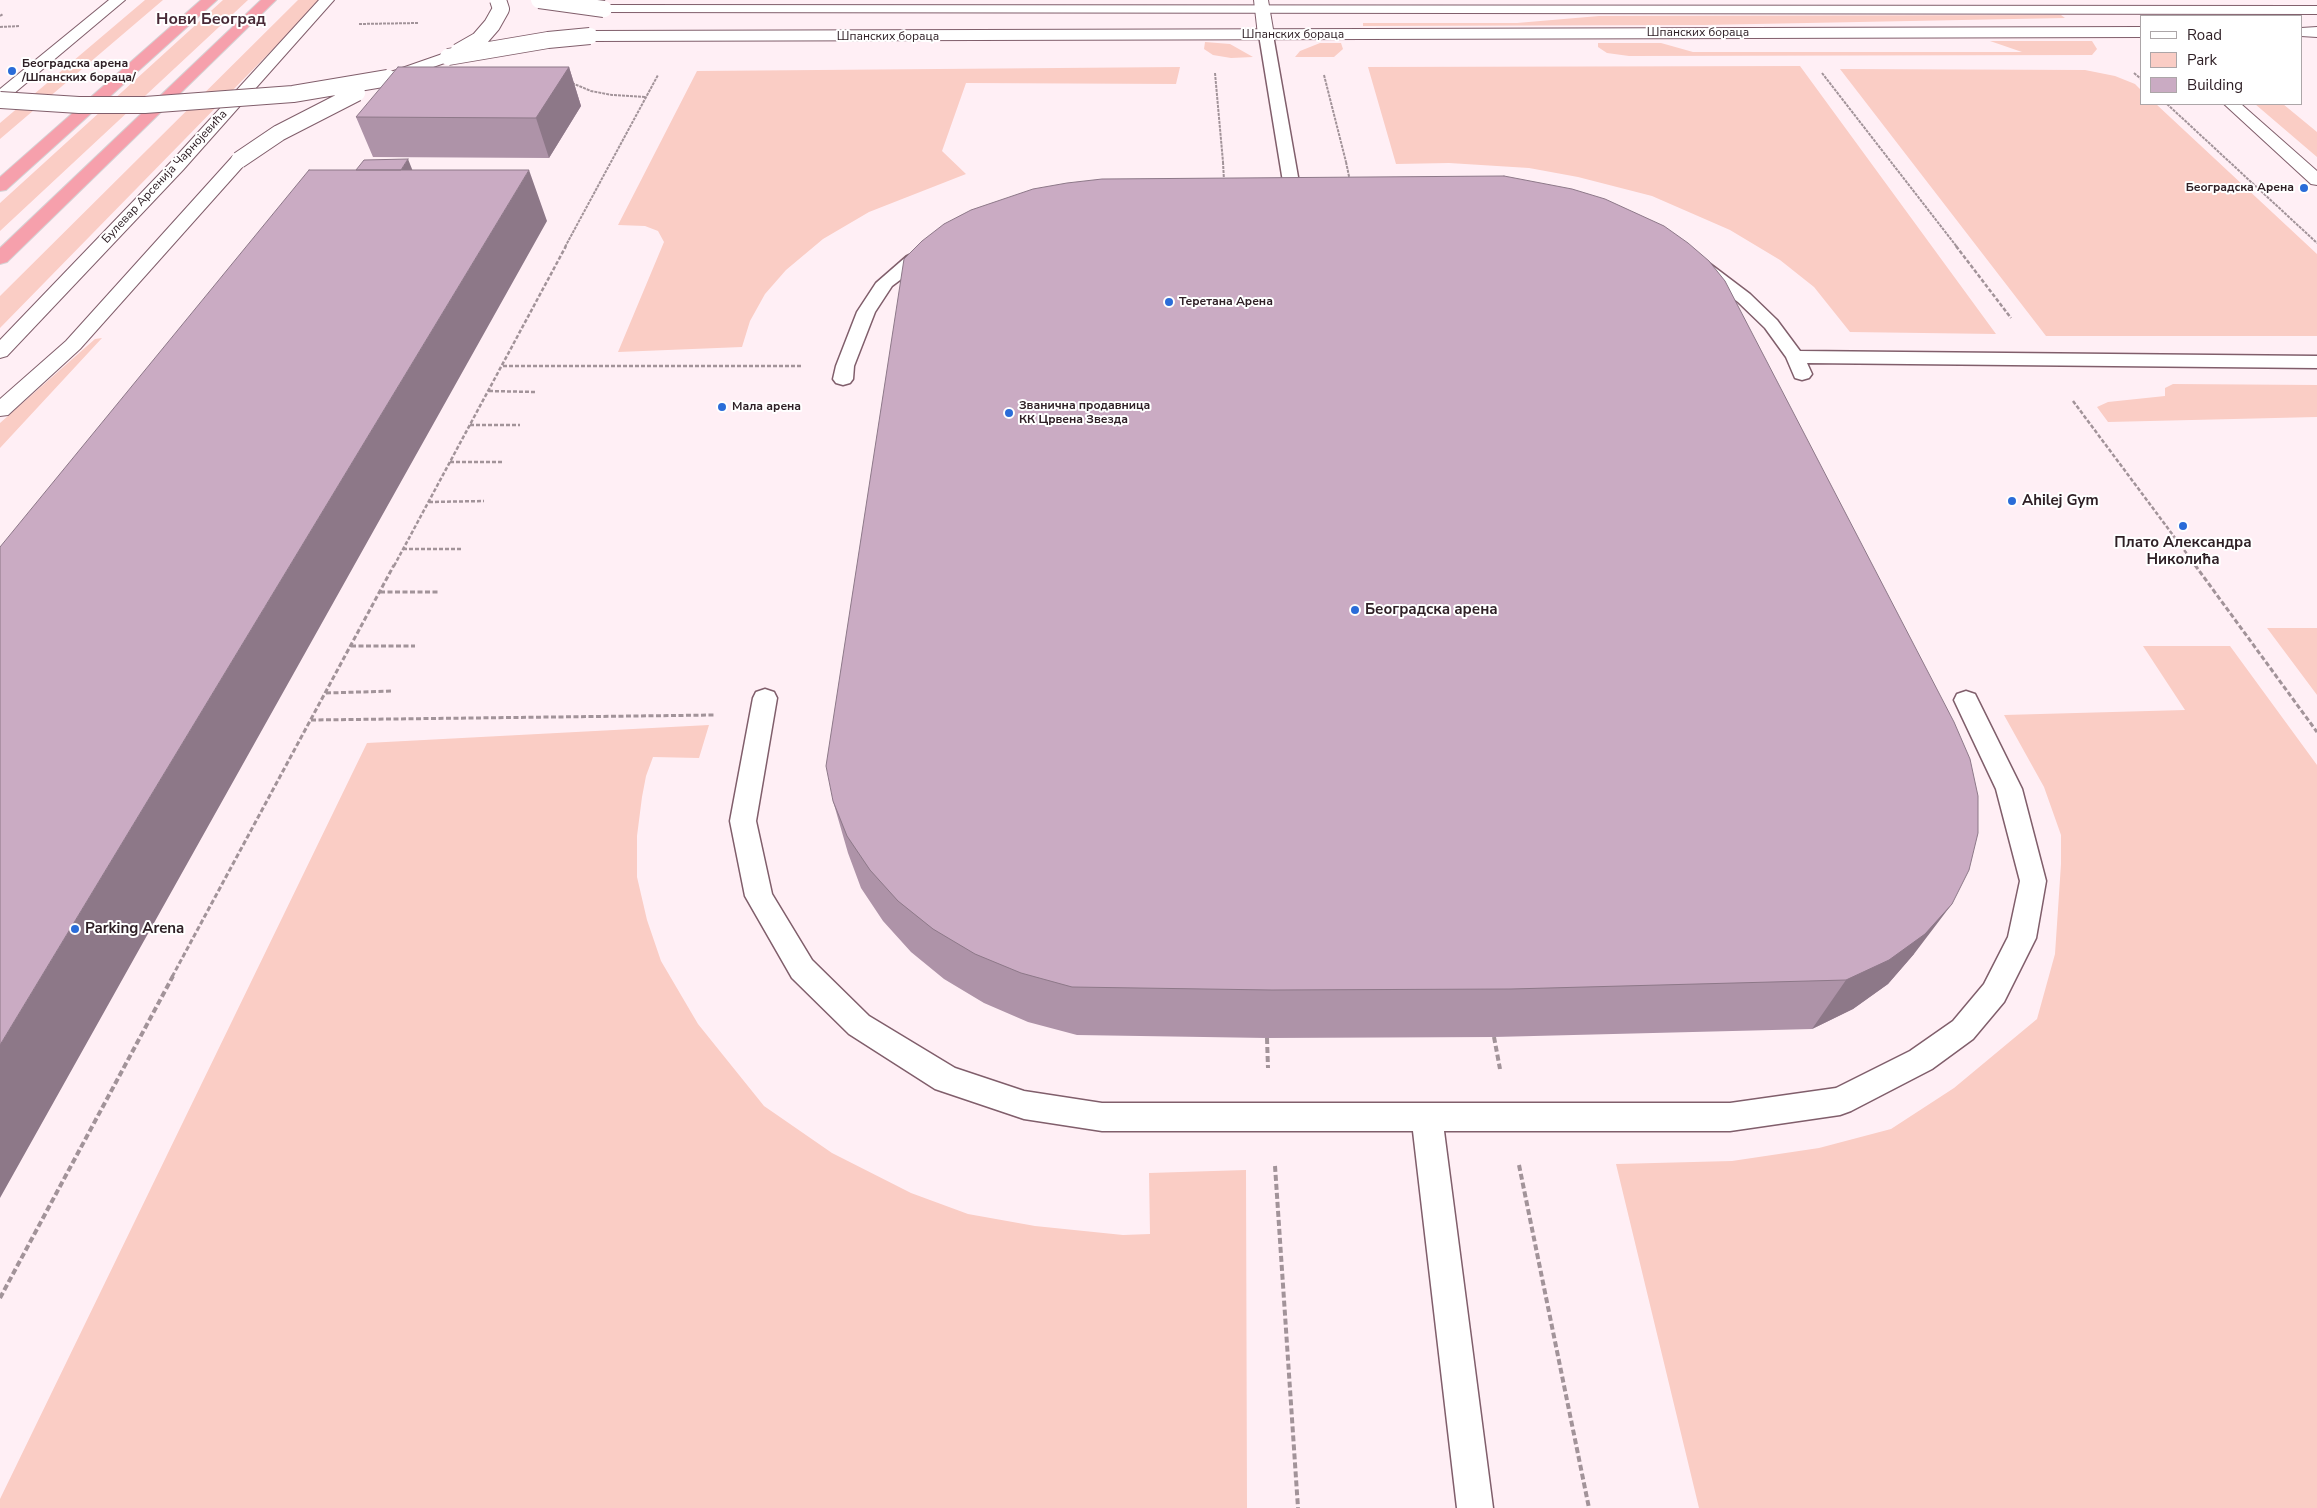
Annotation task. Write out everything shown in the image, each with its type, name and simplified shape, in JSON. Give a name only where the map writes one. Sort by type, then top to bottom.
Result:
[{"type":"highway","points":[[0,186],[210,0]]},
{"type":"highway","points":[[0,258],[269,0]]},
{"type":"street","points":[[0,99],[118,0]]},
{"type":"street","name":"Булевар Арсенија Чарнојевића","points":[[0,352],[177,166],[327,0]]},
{"type":"street","points":[[0,410],[74,345],[239,160],[279,133],[388,78],[448,57],[479,40],[492,25],[501,9],[498,0]]},
{"type":"street","name":"Шпанских бораца","points":[[539,0],[604,9],[1261,5],[2317,10]]},
{"type":"street","points":[[2116,0],[2140,21]]},
{"type":"street","points":[[2288,0],[2317,22]]},
{"type":"street","points":[[1261,5],[1266,35]]},
{"type":"street","name":"Шпанских бораца","points":[[448,57],[548,40],[590,36],[2140,32]]},
{"type":"street","points":[[2302,32],[2317,32]]},
{"type":"street","points":[[0,99],[79,105],[145,105],[293,94],[388,78]]},
{"type":"street","points":[[2233,105],[2317,180]]},
{"type":"lane","points":[[1266,35],[1293,194]]},
{"type":"lane","points":[[1273,194],[1312,194]]},
{"type":"lane","points":[[844,373],[866,312],[885,283],[913,260],[945,240]]},
{"type":"lane","points":[[1688,257],[1713,273],[1758,311],[1771,324],[1798,366],[2044,360],[2317,362]]},
{"type":"lane","points":[[763,706],[743,821],[759,896],[802,969],[859,1025],[946,1079],[1024,1104],[1102,1117],[1730,1117],[1840,1100],[1921,1060],[1963,1030],[1994,993],[2022,938],[2033,881],[2010,789],[1966,700]]},
{"type":"lane","points":[[1427,1117],[1475,1508]]},
{"type":"path","points":[[1819,69],[2044,360],[2317,732]]},
{"type":"path","points":[[0,1298],[660,72]]},
{"type":"path","points":[[566,78],[591,90],[646,97]]},
{"type":"path","points":[[1216,79],[1224,181]]},
{"type":"path","points":[[1326,80],[1350,181]]},
{"type":"path","points":[[2168,105],[2317,243]]},
{"type":"path","points":[[502,366],[844,373]]},
{"type":"path","points":[[488,391],[536,392]]},
{"type":"path","points":[[470,425],[520,425]]},
{"type":"path","points":[[450,462],[502,462]]},
{"type":"path","points":[[428,502],[484,501]]},
{"type":"path","points":[[403,549],[461,549]]},
{"type":"path","points":[[380,592],[440,592]]},
{"type":"path","points":[[351,646],[415,646]]},
{"type":"path","points":[[326,693],[393,691]]},
{"type":"path","points":[[311,720],[763,706]]},
{"type":"path","points":[[1494,1037],[1589,1508]]},
{"type":"path","points":[[1267,1038],[1298,1508]]},
{"type":"green space","points":[[145,0],[163,0],[0,139],[0,123]]},
{"type":"green space","points":[[223,0],[248,0],[0,231],[0,203]]},
{"type":"green space","points":[[298,0],[321,0],[0,328],[0,296]]},
{"type":"green space","points":[[2061,15],[2065,18],[1704,25],[1363,26],[1363,23],[1517,23],[1599,16]]},
{"type":"green space","points":[[1990,41],[2092,41],[2097,49],[2092,55],[1629,56],[1607,53],[1598,47],[1598,43],[1661,43],[1693,52],[2022,52]]},
{"type":"green space","points":[[1205,42],[1230,44],[1253,57],[1231,58],[1213,55],[1204,49]]},
{"type":"green space","points":[[1320,43],[1341,43],[1343,49],[1334,57],[1295,57],[1300,51]]},
{"type":"green space","points":[[1800,66],[1996,334],[1850,332],[1814,287],[1780,260],[1730,230],[1652,196],[1578,177],[1529,168],[1449,163],[1396,164],[1368,67]]},
{"type":"green space","points":[[1180,67],[1176,84],[966,83],[942,151],[966,174],[869,212],[823,239],[786,270],[765,294],[750,321],[742,347],[618,352],[664,242],[658,231],[645,226],[618,225],[697,71]]},
{"type":"green space","points":[[1840,69],[2085,70],[2115,76],[2135,84],[2140,89],[2140,105],[2157,105],[2317,254],[2317,336],[2046,336]]},
{"type":"green space","points":[[2256,105],[2284,105],[2317,132],[2317,157]]},
{"type":"green space","points":[[102,338],[0,448],[0,423],[95,339]]},
{"type":"green space","points":[[2173,384],[2317,385],[2317,417],[2108,422],[2097,407],[2108,402],[2165,396],[2165,388]]},
{"type":"green space","points":[[2267,628],[2317,628],[2317,695]]},
{"type":"green space","points":[[2143,646],[2230,646],[2317,765],[2317,1508],[1699,1508],[1616,1164],[1732,1161],[1819,1148],[1891,1129],[1954,1088],[2037,1019],[2055,954],[2061,835],[2044,787],[2004,715],[2185,710]]},
{"type":"green space","points":[[709,725],[699,758],[653,757],[646,776],[642,797],[637,836],[637,877],[647,920],[661,961],[698,1024],[764,1106],[832,1153],[911,1193],[968,1214],[1035,1226],[1123,1235],[1150,1234],[1149,1173],[1246,1170],[1247,1508],[0,1508],[0,1499],[367,743]]},
{"type":"building","points":[[398,67],[569,67],[536,118],[356,117]]},
{"type":"building","points":[[408,159],[401,170],[356,170],[364,160]]},
{"type":"building","name":"Parking Arena","points":[[309,170],[529,170],[0,1045],[0,547]]},
{"type":"building","name":"Београдска арена","points":[[1504,176],[1572,189],[1605,199],[1664,226],[1709,261],[1725,281],[1954,722],[1970,759],[1978,796],[1978,833],[1969,870],[1952,904],[1925,934],[1889,960],[1846,980],[1511,989],[1272,990],[1072,987],[1021,973],[975,954],[933,929],[898,901],[870,870],[847,836],[833,801],[826,766],[904,259],[922,241],[944,224],[971,210],[1033,189],[1067,183],[1102,179]]},
{"type":"place","name":"Београдска арена /Шпанских бораца/","points":[[12,71]]},
{"type":"place","name":"Београдска Арена","points":[[2304,188]]},
{"type":"place","name":"Теретана Арена","points":[[1169,302]]},
{"type":"place","name":"Мала арена","points":[[722,407]]},
{"type":"place","name":"Званична продавница КК Црвена Звезда","points":[[1009,413]]},
{"type":"place","name":"Ahilej Gym","points":[[2012,501]]},
{"type":"place","name":"Плато Александра Николића","points":[[2183,526]]},
{"type":"place","name":"Београдска арена","points":[[1355,610]]},
{"type":"place","name":"Parking Arena","points":[[75,929]]},
{"type":"district","name":"Нови Београд","points":[[211,20]]}]
